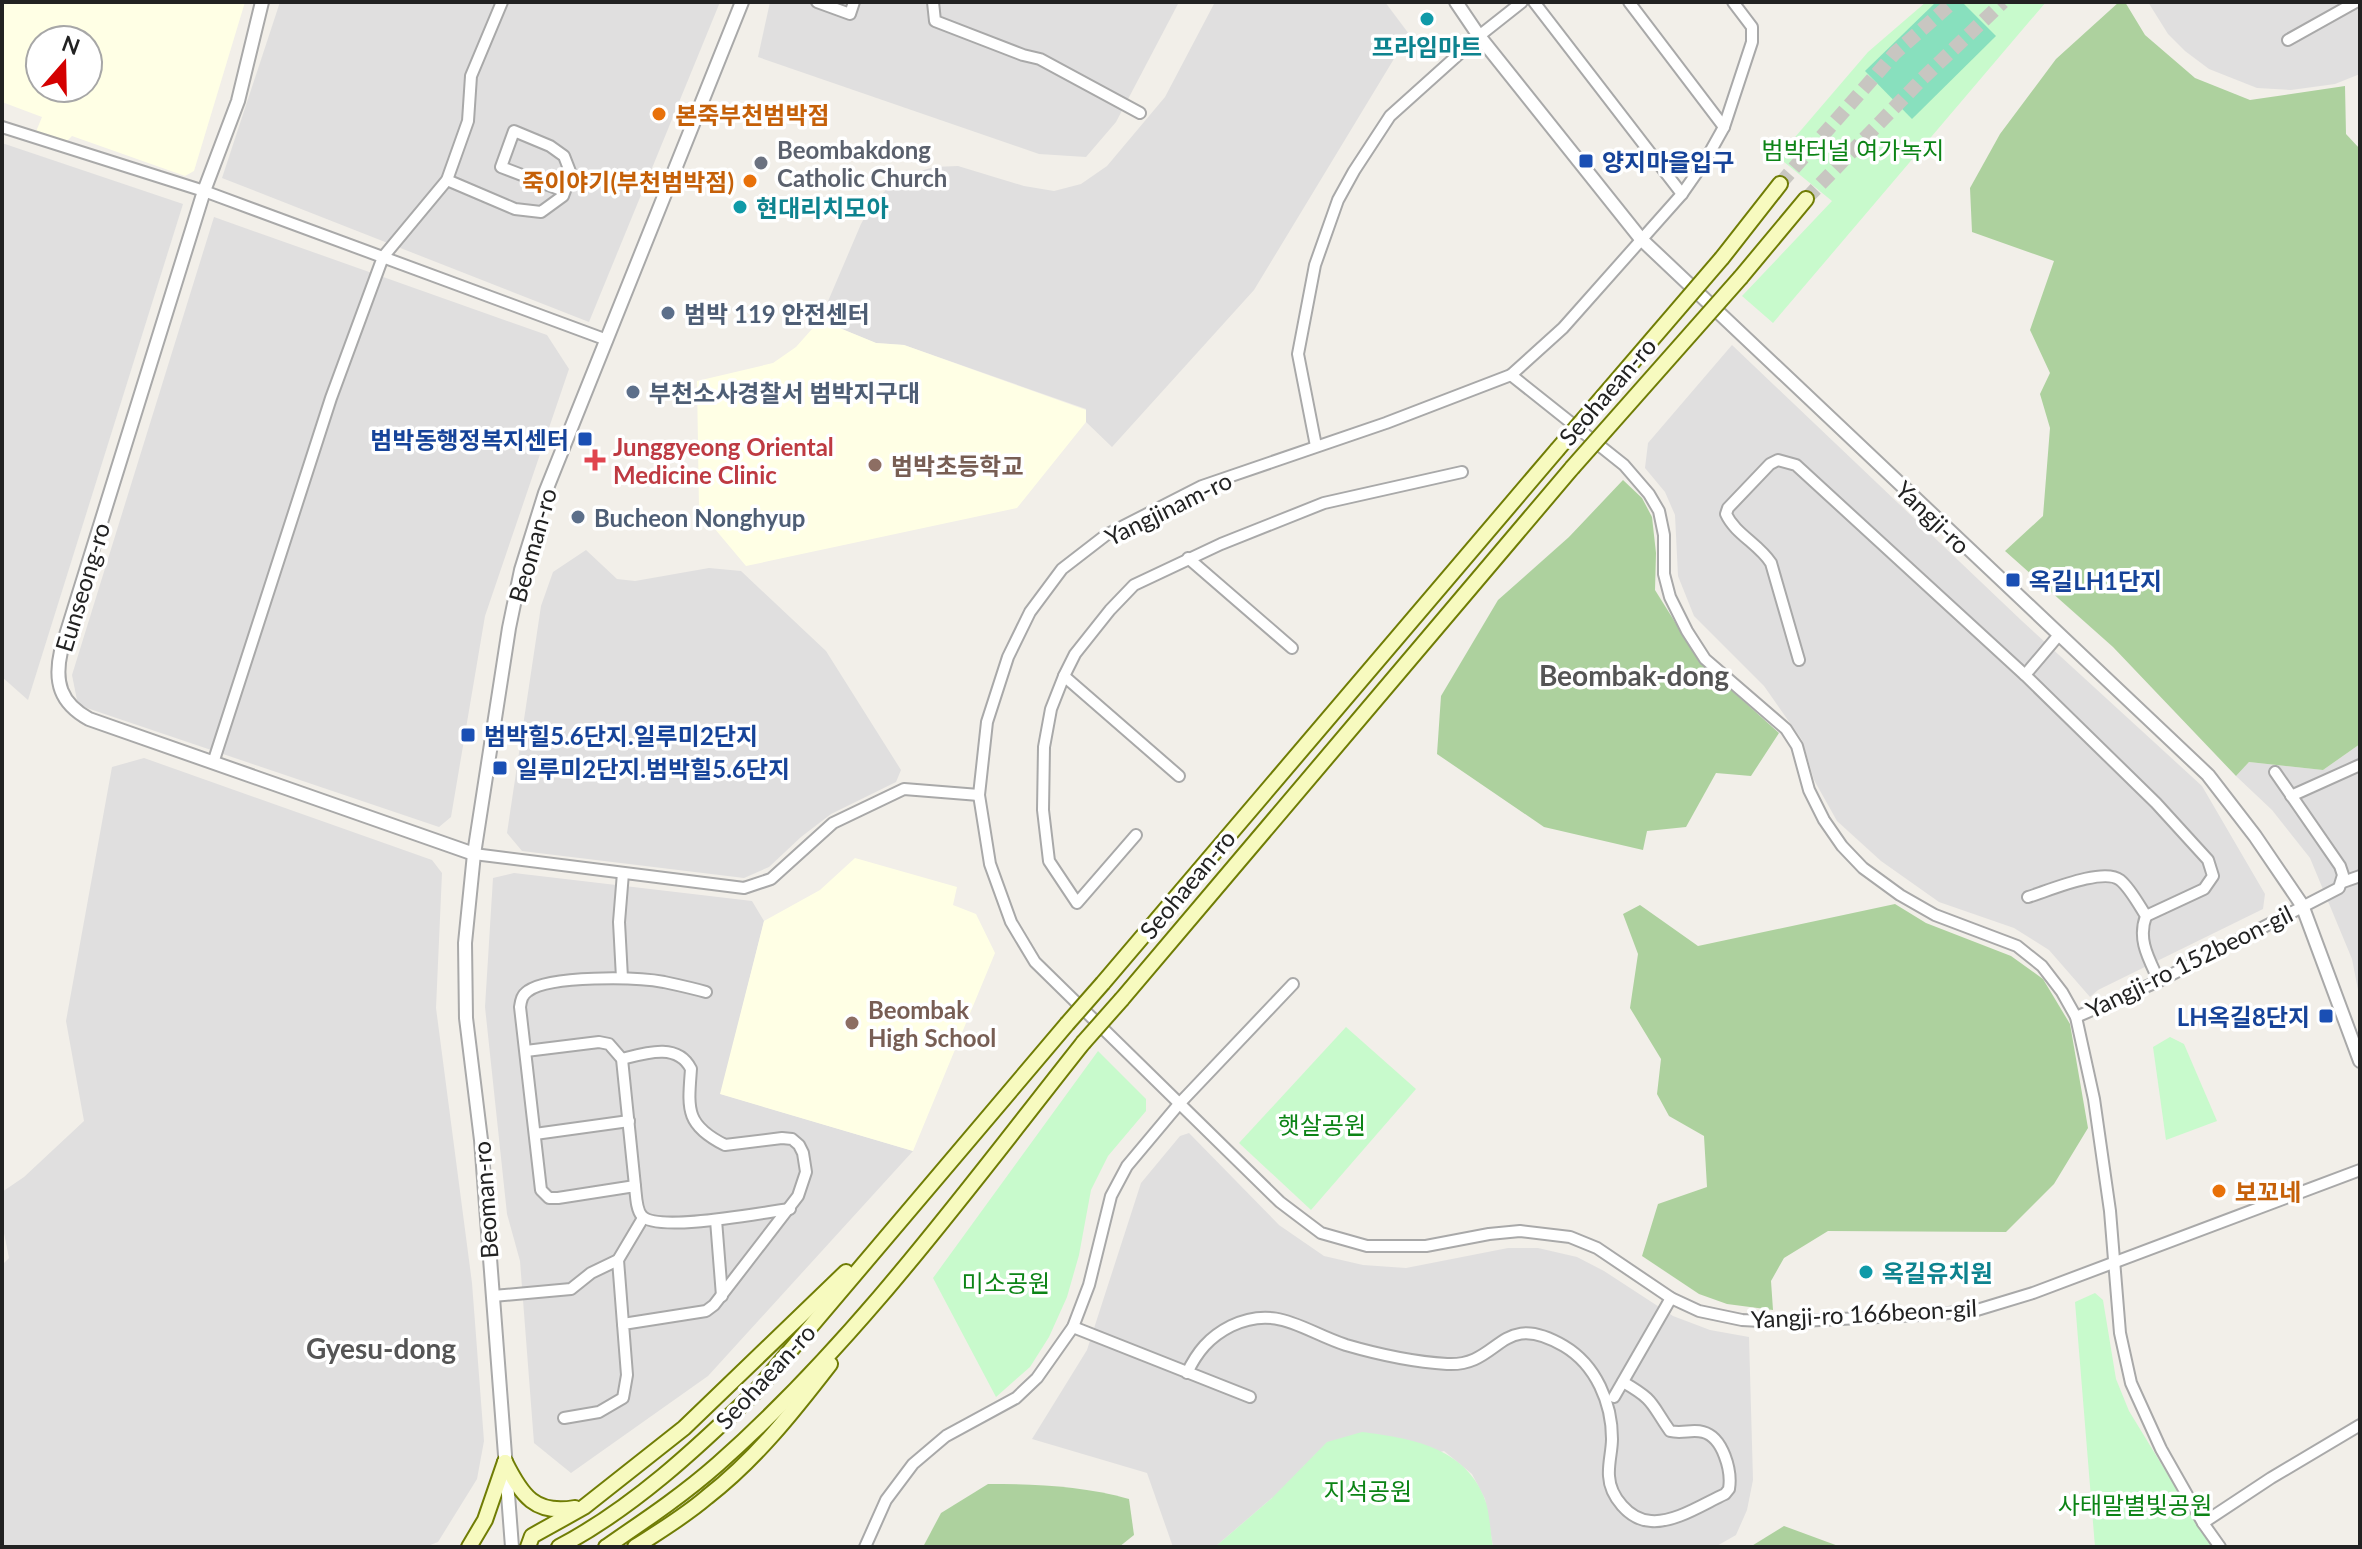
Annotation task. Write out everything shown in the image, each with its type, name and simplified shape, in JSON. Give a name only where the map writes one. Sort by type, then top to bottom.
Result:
[{"type":"main road","name":"Seohaean-ro","points":[[559,1547],[623,1508],[728,1418],[780,1365],[895,1225],[1722,258],[1780,184]]},
{"type":"main road","name":"Seohaean-ro","points":[[606,1547],[693,1486],[797,1389],[921,1247],[1083,1043],[1572,468],[1806,199]]},
{"type":"main road","points":[[528,1547],[532,1536],[584,1507],[684,1428],[895,1225]]},
{"type":"main road","points":[[635,1547],[708,1497],[791,1416],[921,1247]]},
{"type":"main road","points":[[505,1462],[513,1479],[534,1504],[558,1511],[584,1507]]},
{"type":"main road","points":[[469,1547],[485,1520],[505,1462]]},
{"type":"street","name":"Eunseong-ro","points":[[262,2],[238,101],[204,191],[61,651],[57,676],[62,697],[78,713],[474,854]]},
{"type":"street","points":[[213,763],[331,398],[383,257],[447,180],[468,121],[471,76],[502,2]]},
{"type":"street","name":"Beoman-ro","points":[[512,1547],[481,1140],[466,1018],[465,943],[474,854],[506,642],[521,570],[545,493],[742,2]]},
{"type":"street","points":[[817,2],[850,14],[854,2]]},
{"type":"street","points":[[933,2],[935,21],[1040,59],[1140,113]]},
{"type":"street","name":"Yangji-ro","points":[[1456,2],[1479,36],[1641,239],[2208,775],[2302,905],[2360,1061]]},
{"type":"street","points":[[1316,446],[1298,354],[1315,265],[1326,229],[1354,171],[1390,116],[1522,2]]},
{"type":"street","points":[[1534,2],[1682,194]]},
{"type":"street","points":[[1629,2],[1724,127]]},
{"type":"street","name":"Yangjinam-ro","points":[[1179,1104],[1035,962],[1011,922],[990,864],[979,795],[987,722],[1008,657],[1030,612],[1062,569],[1106,535],[1151,511],[1202,486],[1414,413],[1511,375],[1563,328],[1682,194],[1705,161],[1724,127],[1752,42],[1752,27],[1733,2]]},
{"type":"street","points":[[2288,40],[2356,2]]},
{"type":"street","points":[[2,127],[204,191],[607,340]]},
{"type":"street","points":[[447,180],[515,209],[541,212],[563,196],[571,174],[564,156],[550,146],[514,131],[501,167],[564,191]]},
{"type":"street","points":[[1511,375],[1624,465],[1649,494],[1659,511],[1664,535],[1664,574],[1670,597],[1687,631],[1705,659],[1786,729],[1797,746],[1809,790],[1842,846],[1863,868],[1900,895],[1935,915],[2017,946],[2042,966],[2062,992],[2076,1017],[2094,1099],[2110,1211],[2120,1333],[2131,1383],[2161,1449],[2220,1547]]},
{"type":"street","points":[[1799,660],[1771,563],[1762,549],[1730,523],[1726,514],[1759,475],[1778,460],[1796,465],[2025,675],[2156,803],[2208,860],[2213,876],[2204,889],[2146,916],[2141,933],[2142,943],[2159,981]]},
{"type":"street","points":[[1136,835],[1077,903],[1049,861],[1043,810],[1044,747],[1051,709],[1064,676],[1075,654],[1134,585],[1188,558],[1324,503],[1462,472]]},
{"type":"street","points":[[1188,558],[1292,648]]},
{"type":"street","points":[[2025,675],[2058,636]]},
{"type":"street","points":[[1064,676],[1179,776]]},
{"type":"street","points":[[2291,796],[2360,765]]},
{"type":"street","points":[[2275,772],[2340,866],[2343,882]]},
{"type":"street","points":[[474,854],[744,888],[771,879],[833,823],[904,789],[979,795]]},
{"type":"street","points":[[622,978],[619,922],[623,873]]},
{"type":"street","points":[[2028,897],[2107,875],[2122,881],[2146,916]]},
{"type":"street","name":"Yangji-ro 152beon-gil","points":[[2076,1017],[2159,981],[2302,905],[2332,893],[2343,882],[2360,876]]},
{"type":"street","points":[[635,1186],[549,1198],[541,1190],[520,1007],[524,994],[547,984],[622,978],[663,982],[706,992]]},
{"type":"street","points":[[865,1547],[886,1500],[913,1464],[946,1436],[1027,1389],[1073,1327],[1089,1285],[1111,1196],[1127,1166],[1179,1104],[1293,984]]},
{"type":"street","points":[[526,1051],[599,1042],[609,1044],[622,1059],[635,1186],[643,1218],[670,1223],[790,1209]]},
{"type":"street","points":[[622,1059],[647,1053],[680,1054],[691,1069],[688,1102],[700,1129],[725,1145],[792,1139],[799,1145],[806,1172],[804,1185],[790,1209],[722,1296],[706,1311],[623,1324]]},
{"type":"street","name":"Yangji-ro 166beon-gil","points":[[1179,1104],[1280,1202],[1321,1233],[1367,1246],[1397,1248],[1489,1234],[1547,1232],[1597,1248],[1671,1298],[1699,1311],[1742,1320],[1781,1322],[1977,1310],[2113,1263],[2360,1170]]},
{"type":"street","points":[[535,1134],[629,1121]]},
{"type":"street","points":[[493,1296],[571,1289],[591,1273],[618,1260],[643,1218]]},
{"type":"street","points":[[716,1220],[722,1296]]},
{"type":"street","points":[[564,1418],[599,1412],[623,1398],[627,1375],[618,1260]]},
{"type":"street","points":[[1614,1397],[1671,1298]]},
{"type":"street","points":[[1187,1373],[1204,1345],[1216,1333],[1256,1316],[1291,1321],[1344,1344],[1373,1352],[1448,1364],[1477,1358],[1512,1336],[1532,1332],[1578,1356],[1602,1391],[1612,1439],[1609,1478],[1618,1502],[1629,1512],[1651,1522],[1667,1519],[1725,1494],[1729,1489],[1729,1471],[1718,1442],[1711,1435],[1696,1431],[1679,1434],[1670,1431],[1653,1402],[1623,1382]]},
{"type":"street","points":[[1073,1327],[1250,1397]]},
{"type":"street","points":[[2203,1523],[2360,1425]]},
{"type":"shaded area","points":[[2,2],[245,2],[194,171],[185,176],[72,136],[64,144],[35,134],[42,117],[2,102]]},
{"type":"shaded area","points":[[280,2],[720,2],[589,322],[222,178]]},
{"type":"shaded area","points":[[770,2],[1179,2],[1116,122],[1086,157],[1039,154],[758,57]]},
{"type":"shaded area","points":[[1215,2],[1385,2],[1409,34],[1254,290],[1112,447],[1086,422],[1086,409],[904,345],[876,343],[820,320],[861,224],[872,204],[889,187],[910,174],[934,167],[958,166],[1024,186],[1054,191],[1081,184],[1107,166],[1165,97]]},
{"type":"shaded area","points":[[2148,2],[2360,2],[2360,74],[2335,84],[2291,90],[2257,88],[2209,69],[2185,51],[2168,34]]},
{"type":"shaded area","points":[[2,143],[183,204],[28,700],[2,677]]},
{"type":"shaded area","points":[[214,217],[547,335],[569,369],[485,616],[451,817],[439,827],[78,705],[72,675]]},
{"type":"shaded area","name":"범박초등학교","points":[[820,320],[876,343],[904,345],[1086,410],[1086,422],[1017,508],[746,566],[699,510],[697,381],[773,363],[796,347]]},
{"type":"shaded area","points":[[1732,345],[2022,621],[2202,786],[2265,894],[2263,909],[2098,990],[2090,997],[2049,950],[2014,928],[1939,902],[1881,861],[1837,821],[1814,780],[1802,740],[1764,686],[1694,616],[1678,576],[1675,515],[1665,492],[1645,468],[1648,443]]},
{"type":"shaded area","points":[[586,550],[617,579],[635,581],[709,568],[741,571],[826,651],[901,770],[896,782],[831,814],[769,867],[744,878],[522,851],[507,833],[541,606],[553,572]]},
{"type":"shaded area","points":[[2360,744],[2360,1000],[2352,959],[2310,858],[2272,810],[2236,776],[2249,762],[2323,770]]},
{"type":"shaded area","points":[[144,758],[432,860],[442,873],[436,1008],[472,1283],[484,1441],[477,1479],[438,1542],[425,1547],[2,1547],[2,1265],[9,1258],[2,1223],[2,1192],[24,1177],[84,1121],[66,1021],[112,767]]},
{"type":"shaded area","name":"Beombak High School","points":[[855,858],[957,887],[953,905],[976,914],[995,953],[913,1151],[720,1094],[764,921],[820,890]]},
{"type":"shaded area","points":[[514,873],[752,901],[764,921],[721,1094],[913,1151],[708,1376],[571,1473],[534,1443],[520,1261],[507,1214],[485,1007],[493,878]]},
{"type":"shaded area","points":[[1189,1133],[1279,1225],[1324,1256],[1363,1265],[1406,1268],[1508,1248],[1538,1248],[1577,1257],[1673,1316],[1710,1330],[1749,1337],[1753,1480],[1747,1510],[1736,1535],[1715,1547],[1493,1547],[1485,1499],[1472,1474],[1444,1451],[1272,1498],[1215,1547],[1173,1547],[1147,1473],[1032,1439],[1087,1350],[1141,1183],[1180,1136]]},
{"type":"green space","name":"범박터널 여가녹지","points":[[1926,2],[2046,2],[1773,323],[1742,296],[1832,201],[1778,157],[1868,52]]},
{"type":"green space","points":[[1936,2],[1962,2],[1996,36],[1912,119],[1865,71]]},
{"type":"green space","points":[[2119,2],[2125,2],[2145,35],[2195,78],[2250,100],[2345,86],[2346,134],[2360,149],[2360,744],[2323,770],[2249,762],[2236,776],[2113,647],[2005,551],[2043,516],[2050,428],[2040,394],[2050,373],[2030,330],[2054,261],[1972,232],[1970,188],[2000,134],[2056,59]]},
{"type":"green space","points":[[1623,480],[1642,498],[1652,517],[1656,553],[1655,590],[1700,662],[1779,733],[1751,776],[1716,773],[1686,827],[1647,831],[1643,850],[1544,827],[1437,754],[1441,696],[1498,600],[1569,537]]},
{"type":"green space","points":[[1895,904],[1926,923],[2011,956],[2043,979],[2070,1024],[2088,1128],[2054,1184],[2006,1232],[1828,1231],[1784,1258],[1771,1281],[1773,1310],[1727,1304],[1699,1294],[1642,1256],[1658,1204],[1707,1187],[1704,1136],[1669,1116],[1657,1094],[1661,1059],[1630,1008],[1638,954],[1623,914],[1640,905],[1698,946]]},
{"type":"green space","name":"햇살공원","points":[[1346,1027],[1416,1089],[1311,1210],[1239,1143]]},
{"type":"green space","points":[[2170,1037],[2184,1044],[2217,1121],[2166,1140],[2153,1047]]},
{"type":"green space","name":"미소공원","points":[[1098,1051],[1146,1099],[1146,1111],[1108,1156],[1091,1190],[1079,1255],[1067,1297],[1049,1337],[1030,1367],[996,1397],[933,1278]]},
{"type":"green space","name":"사태말별빛공원","points":[[2095,1293],[2103,1300],[2116,1379],[2129,1411],[2212,1547],[2095,1547],[2075,1302]]},
{"type":"green space","name":"지석공원","points":[[1362,1432],[1434,1448],[1463,1467],[1484,1497],[1493,1547],[1215,1547],[1272,1498],[1327,1442]]},
{"type":"green space","points":[[988,1484],[1059,1487],[1129,1499],[1134,1535],[1119,1547],[923,1547],[941,1513]]},
{"type":"green space","points":[[1784,1526],[1841,1547],[1750,1547]]},
{"type":"tunnel","points":[[1780,184],[1895,53],[1953,2]]},
{"type":"tunnel","points":[[1806,199],[1922,79],[2003,2]]},
{"type":"place","name":"프라임마트","points":[[1427,19]]},
{"type":"place","name":"본죽부천범박점","points":[[659,114]]},
{"type":"place","name":"양지마을입구","points":[[1586,161]]},
{"type":"place","name":"Beombakdong Catholic Church","points":[[761,163]]},
{"type":"place","name":"죽이야기(부천범박점)","points":[[750,181]]},
{"type":"place","name":"현대리치모아","points":[[740,207]]},
{"type":"place","name":"범박 119 안전센터","points":[[668,313]]},
{"type":"place","name":"부천소사경찰서 범박지구대","points":[[633,392]]},
{"type":"place","name":"범박동행정복지센터","points":[[585,439]]},
{"type":"place","name":"Junggyeong Oriental Medicine Clinic","points":[[595,460]]},
{"type":"place","name":"범박초등학교","points":[[875,465]]},
{"type":"place","name":"Bucheon Nonghyup","points":[[578,517]]},
{"type":"place","name":"옥길LH1단지","points":[[2013,580]]},
{"type":"place","name":"범박힐5.6단지.일루미2단지","points":[[468,735]]},
{"type":"place","name":"일루미2단지.범박힐5.6단지","points":[[500,768]]},
{"type":"place","name":"LH옥길8단지","points":[[2326,1016]]},
{"type":"place","name":"Beombak High School","points":[[852,1023]]},
{"type":"place","name":"보꼬네","points":[[2219,1191]]},
{"type":"place","name":"옥길유치원","points":[[1866,1272]]},
{"type":"district","name":"Beombak-dong","points":[[1634,675]]},
{"type":"district","name":"Gyesu-dong","points":[[381,1348]]}]
